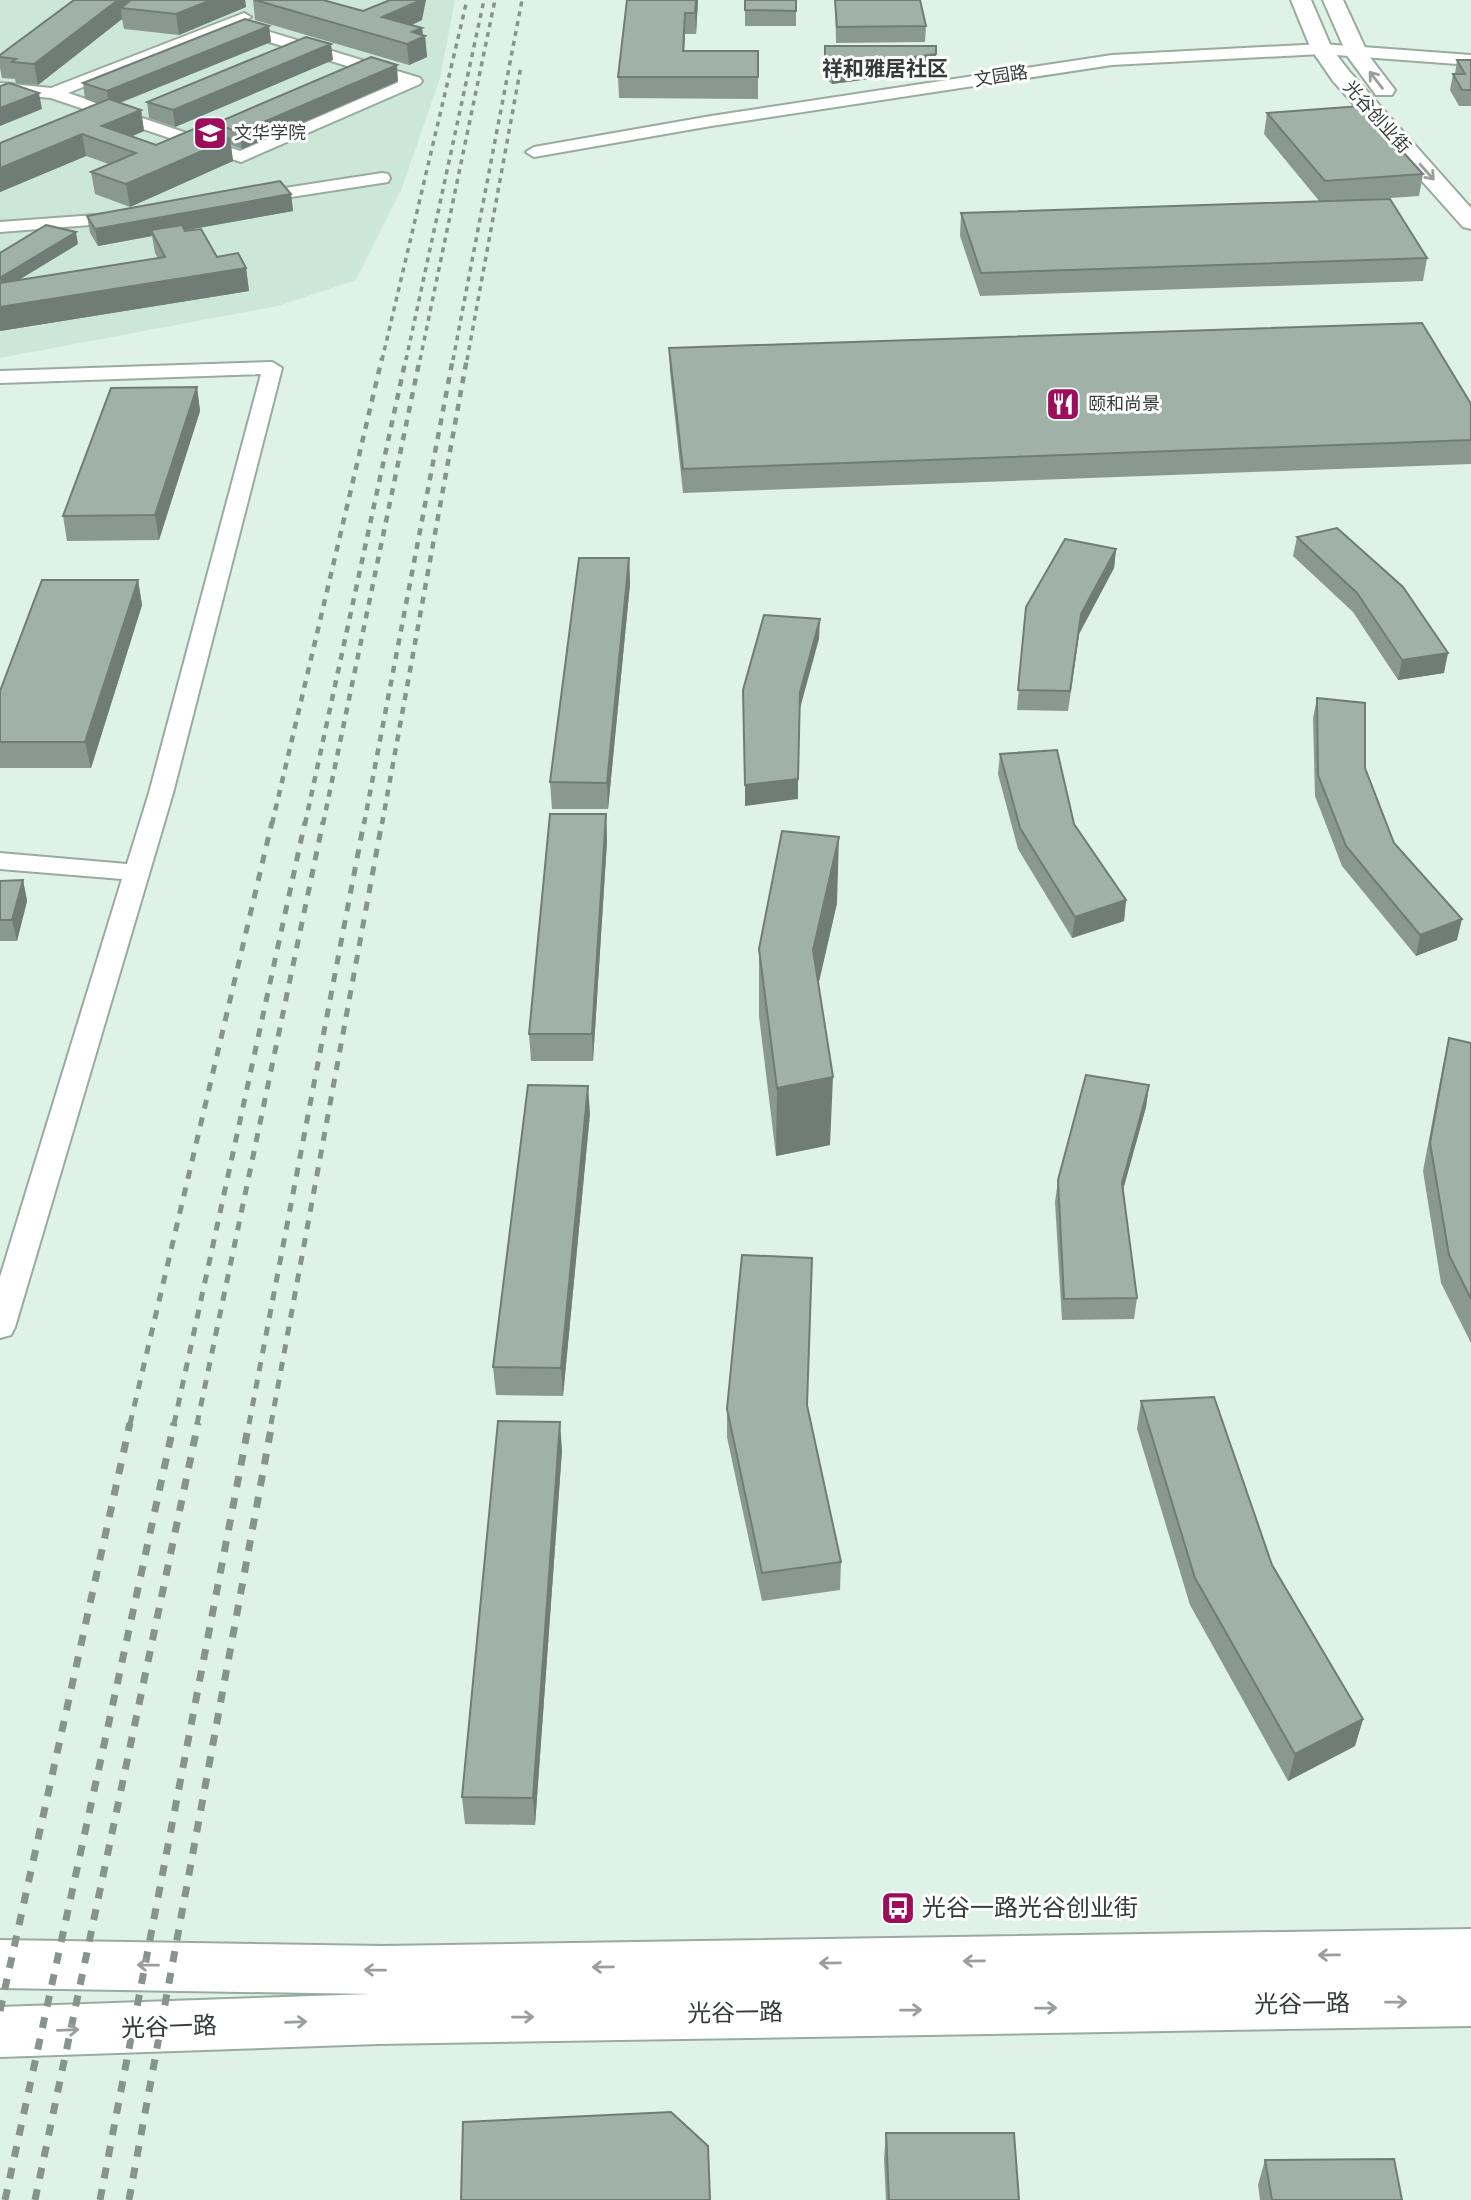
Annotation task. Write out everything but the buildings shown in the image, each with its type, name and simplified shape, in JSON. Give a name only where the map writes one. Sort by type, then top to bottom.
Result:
[{"type":"main road","name":"光谷创业街","points":[[1301,0],[1322,49],[1341,76],[1471,222]]},
{"type":"main road","name":"光谷创业街","points":[[1333,0],[1356,51],[1401,109]]},
{"type":"main road","points":[[0,1964],[384,1970],[1471,1953]]},
{"type":"main road","name":"光谷一路","points":[[0,2032],[378,2019],[1471,2001]]},
{"type":"street","points":[[53,93],[262,10]]},
{"type":"street","points":[[0,88],[53,93],[241,157],[414,81],[227,24]]},
{"type":"street","name":"文园路","points":[[534,152],[711,121],[1112,60],[1322,49],[1471,60]]},
{"type":"street","points":[[237,200],[382,177]]},
{"type":"street","points":[[0,227],[144,215]]},
{"type":"street","points":[[0,377],[272,368],[138,873],[0,1328]]},
{"type":"street","points":[[0,861],[138,873]]},
{"type":"shaded area","name":"文华学院","points":[[0,0],[455,0],[440,78],[402,188],[356,280],[278,306],[0,358]]},
{"type":"railway","points":[[382,360],[467,0]]},
{"type":"railway","points":[[406,360],[484,0]]},
{"type":"railway","points":[[420,360],[495,0]]},
{"type":"railway","points":[[453,360],[522,0]]},
{"type":"railway","points":[[467,360],[521,66]]},
{"type":"railway","points":[[272,824],[382,358]]},
{"type":"railway","points":[[305,824],[406,358]]},
{"type":"railway","points":[[323,824],[420,358]]},
{"type":"railway","points":[[364,824],[453,358]]},
{"type":"railway","points":[[382,824],[467,358]]},
{"type":"railway","points":[[130,1424],[272,822]]},
{"type":"railway","points":[[174,1424],[305,822]]},
{"type":"railway","points":[[197,1424],[323,822]]},
{"type":"railway","points":[[249,1424],[364,822]]},
{"type":"railway","points":[[271,1424],[382,822]]},
{"type":"railway","points":[[0,2011],[130,1423]]},
{"type":"railway","points":[[5,2200],[174,1423]]},
{"type":"railway","points":[[35,2200],[198,1423]]},
{"type":"railway","points":[[100,2200],[249,1423]]},
{"type":"railway","points":[[129,2200],[272,1423]]},
{"type":"place","name":"文华学院","points":[[210,133]]},
{"type":"place","name":"颐和尚景","points":[[1063,404]]},
{"type":"place","name":"光谷一路光谷创业街","points":[[898,1908]]},
{"type":"district","name":"祥和雅居社区","points":[[885,69]]}]
